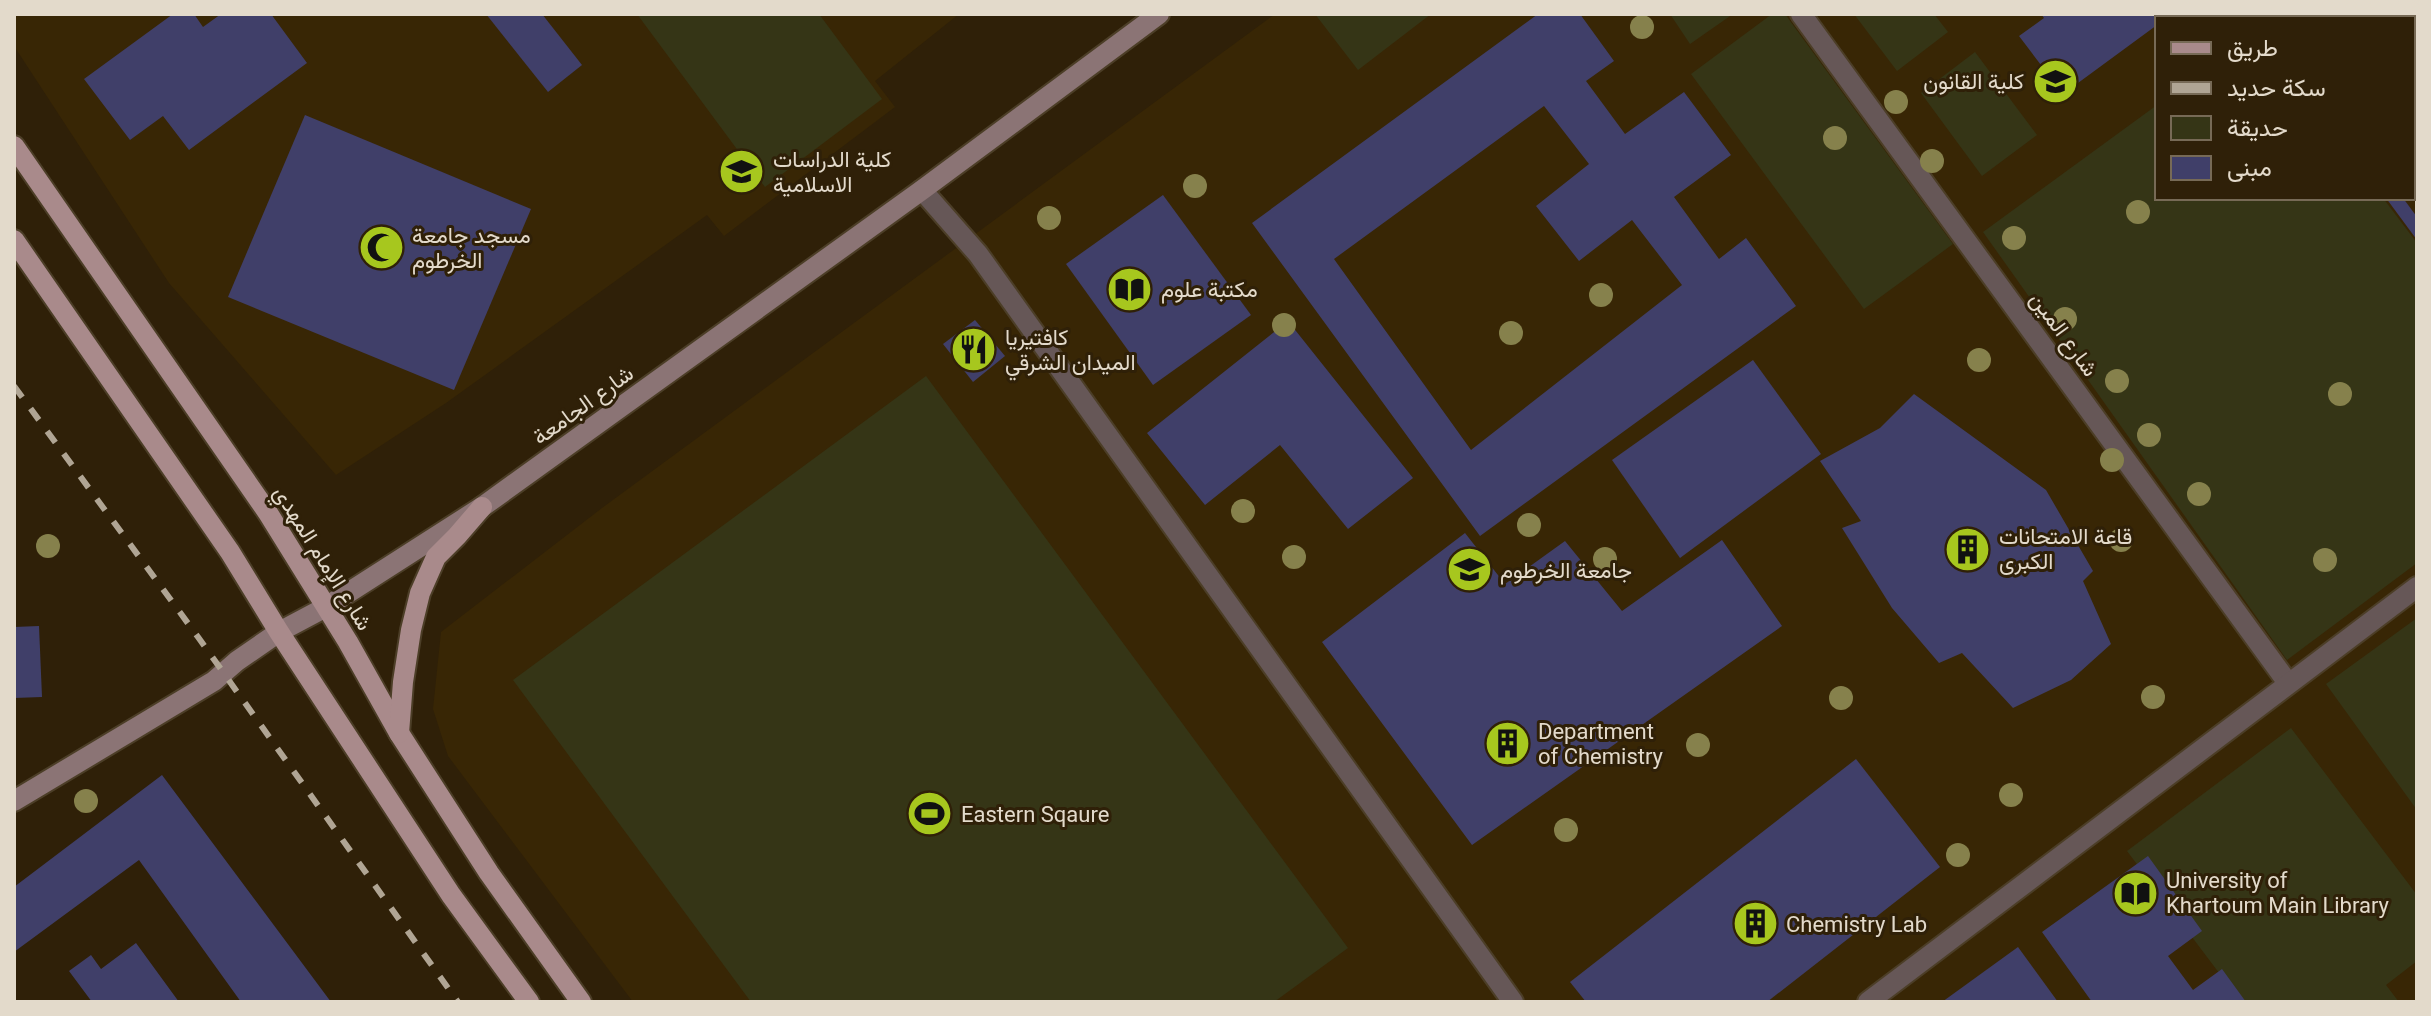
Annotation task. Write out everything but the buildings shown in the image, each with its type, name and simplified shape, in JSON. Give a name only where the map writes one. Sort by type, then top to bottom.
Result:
[{"type":"main road","name":"شارع الجامعة","points":[[14,801],[214,681],[279,632],[326,607],[482,507],[922,190],[1159,14]]},
{"type":"main road","name":"شارع الإمام المهدي","points":[[14,146],[268,513],[399,733],[489,873],[581,1002]]},
{"type":"main road","points":[[14,240],[230,552],[451,895],[529,1002]]},
{"type":"main road","points":[[399,733],[405,669],[420,593],[436,557],[482,507]]},
{"type":"lane","name":"شارع المين","points":[[1801,14],[2288,683]]},
{"type":"lane","points":[[922,190],[978,254],[1513,1002]]},
{"type":"lane","points":[[1868,1002],[2417,587]]},
{"type":"shaded area","points":[[14,14],[959,14],[875,81],[895,107],[724,236],[707,215],[446,403],[336,475],[169,283],[14,46]]},
{"type":"shaded area","name":"جامعة الخرطوم","points":[[1275,14],[2417,14],[2417,1002],[633,1002],[448,756],[433,709],[441,632],[602,508]]},
{"type":"green space","points":[[637,14],[819,14],[882,99],[765,187]]},
{"type":"green space","points":[[1315,14],[1431,14],[1358,70]]},
{"type":"green space","points":[[1670,14],[1733,14],[1690,44]]},
{"type":"green space","points":[[1772,14],[1785,14],[1953,244],[1864,309],[1691,74]]},
{"type":"green space","points":[[1854,14],[1934,14],[1948,32],[1897,71]]},
{"type":"green space","points":[[1975,52],[2037,135],[1982,176],[1921,93]]},
{"type":"green space","points":[[2155,106],[2155,200],[2385,200],[2417,243],[2417,563],[2287,660],[1983,232]]},
{"type":"green space","name":"Eastern Sqaure","points":[[926,376],[1348,948],[1274,1002],[751,1002],[513,680]]},
{"type":"green space","points":[[2417,618],[2417,810],[2326,684]]},
{"type":"green space","points":[[2291,728],[2417,895],[2417,961],[2386,985],[2399,1002],[2241,1002],[2127,851]]},
{"type":"railway","points":[[14,386],[198,637],[458,1002]]},
{"type":"place","name":"كلية القانون","points":[[2055,81]]},
{"type":"place","name":"كلية الدراسات الاسلامية","points":[[742,172]]},
{"type":"place","name":"مسجد جامعة الخرطوم","points":[[381,248]]},
{"type":"place","name":"مكتبة علوم","points":[[1130,289]]},
{"type":"place","name":"كافتيريا الميدان الشرقي","points":[[974,350]]},
{"type":"place","name":"قاعة الامتحانات الكبرى","points":[[1968,549]]},
{"type":"place","name":"جامعة الخرطوم","points":[[1469,570]]},
{"type":"place","name":"Department of Chemistry","points":[[1507,744]]},
{"type":"place","name":"Eastern Sqaure","points":[[930,814]]},
{"type":"place","name":"University of Khartoum Main Library","points":[[2135,893]]},
{"type":"place","name":"Chemistry Lab","points":[[1755,924]]}]
